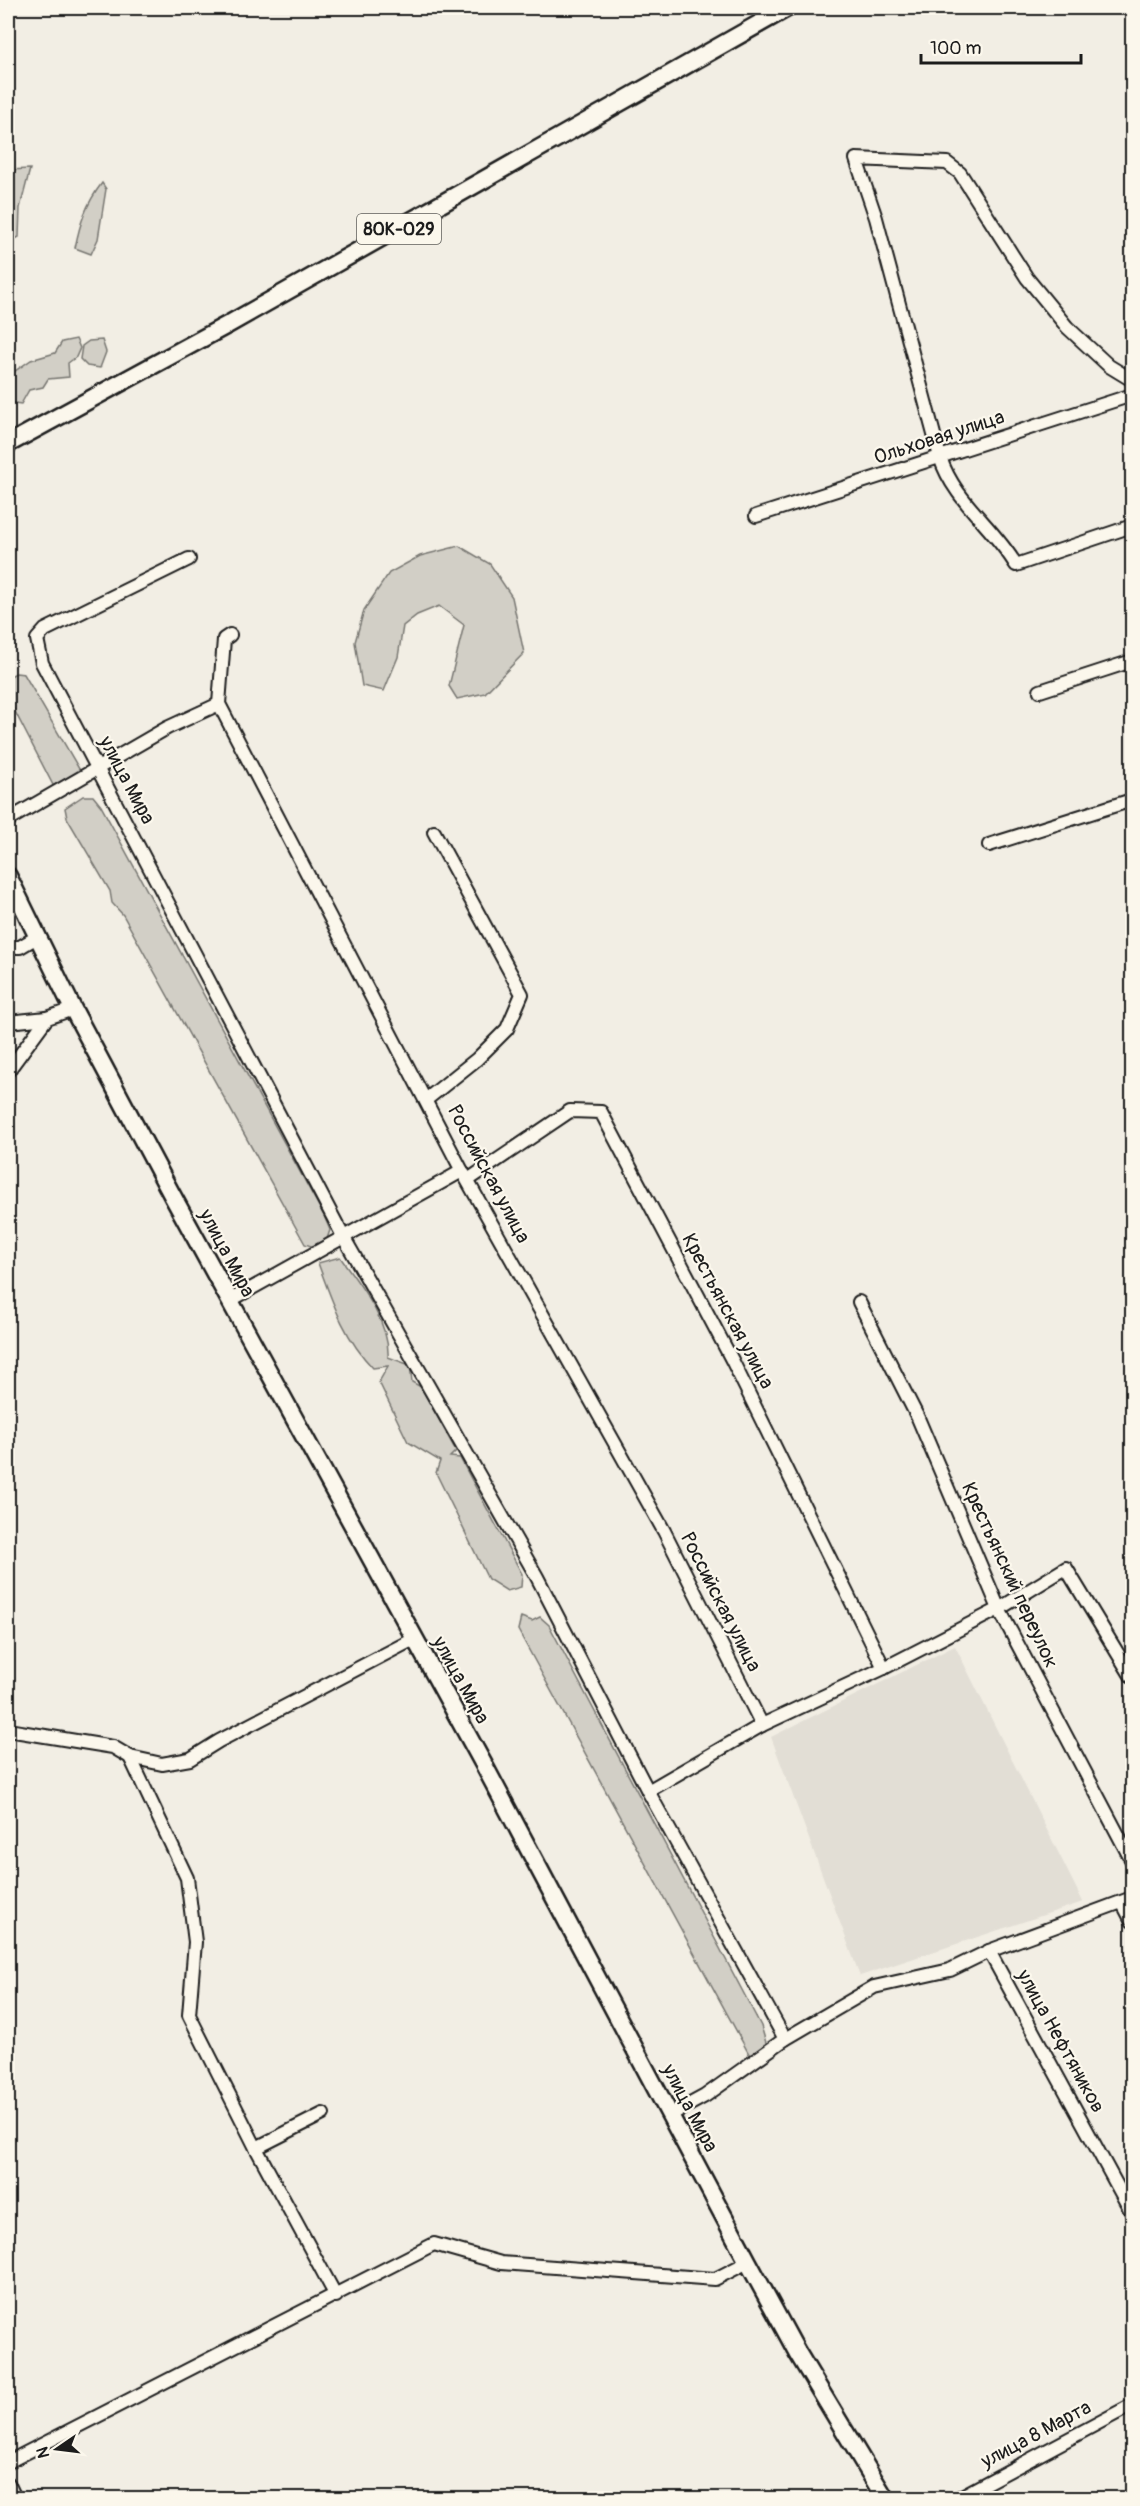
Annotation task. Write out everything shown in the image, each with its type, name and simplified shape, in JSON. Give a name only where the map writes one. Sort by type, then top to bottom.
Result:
[{"type":"main road","name":"80К-029","points":[[8,444],[259,307],[787,8]]},
{"type":"main road","name":"улица Мира","points":[[8,876],[73,1009],[748,2262],[797,2352],[885,2499]]},
{"type":"street","points":[[1132,381],[1109,366],[1067,327],[1028,278],[960,173],[947,163],[856,159],[876,218],[940,457],[956,492],[1004,545],[1016,565],[1132,526]]},
{"type":"street","name":"Ольховая улица","points":[[756,516],[1132,395]]},
{"type":"street","name":"улица Мира","points":[[189,560],[45,630],[37,639],[42,663],[344,1238],[537,1577],[648,1791],[785,2039]]},
{"type":"street","points":[[8,820],[167,728],[219,704],[224,639],[230,635]]},
{"type":"street","points":[[1040,691],[1132,661]]},
{"type":"street","name":"Российская улица","points":[[219,704],[465,1175],[664,1531],[762,1725]]},
{"type":"street","points":[[989,845],[1132,800]]},
{"type":"street","points":[[427,1099],[477,1059],[507,1029],[522,994],[434,832]]},
{"type":"street","points":[[8,947],[20,947],[37,937]]},
{"type":"street","points":[[8,1022],[47,1018],[73,1009]]},
{"type":"street","points":[[8,1071],[47,1018]]},
{"type":"street","name":"Крестьянская улица","points":[[465,1175],[570,1111],[601,1113],[732,1360],[884,1668]]},
{"type":"street","points":[[229,1301],[465,1175]]},
{"type":"street","name":"Крестьянский переулок","points":[[859,1302],[918,1418],[999,1609],[1132,1861]]},
{"type":"street","points":[[648,1791],[762,1725],[884,1668],[999,1609],[1066,1568],[1132,1677]]},
{"type":"street","points":[[8,1731],[114,1747],[130,1757],[162,1764],[190,1759],[219,1741],[414,1639]]},
{"type":"street","points":[[130,1757],[188,1878],[195,1942],[189,2015],[256,2148],[336,2296]]},
{"type":"street","points":[[670,2115],[705,2096],[785,2039],[874,1987],[950,1970],[989,1951],[1127,1900],[1132,1921]]},
{"type":"street","name":"улица Нефтяников","points":[[989,1951],[1132,2213]]},
{"type":"street","points":[[256,2148],[323,2114]]},
{"type":"street","points":[[8,2462],[434,2244],[501,2263],[715,2279],[748,2262]]},
{"type":"street","name":"улица 8 Марта","points":[[958,2499],[1132,2405]]},
{"type":"street","points":[[8,2482],[15,2499]]},
{"type":"shaded area","points":[[30,169],[20,208],[19,237],[8,243],[8,170]]},
{"type":"shaded area","points":[[102,183],[106,189],[98,239],[91,254],[75,248],[84,214]]},
{"type":"shaded area","points":[[76,339],[80,348],[76,357],[68,363],[69,377],[48,379],[43,387],[29,390],[21,404],[8,402],[8,376],[31,360],[55,353],[62,342]]},
{"type":"shaded area","points":[[102,340],[106,352],[100,368],[87,366],[80,359],[82,346],[89,341]]},
{"type":"shaded area","points":[[459,546],[490,564],[512,597],[524,653],[485,693],[457,699],[449,686],[464,625],[439,606],[417,615],[403,626],[398,657],[384,691],[362,686],[355,642],[364,610],[389,573],[420,556]]},
{"type":"shaded area","points":[[16,673],[24,674],[82,774],[54,787],[8,698],[8,677]]},
{"type":"shaded area","points":[[83,796],[93,796],[101,806],[324,1216],[330,1230],[326,1242],[314,1247],[305,1244],[123,915],[112,903],[110,891],[67,818],[65,808]]},
{"type":"shaded area","points":[[340,1257],[365,1292],[379,1317],[387,1344],[388,1357],[410,1365],[412,1382],[421,1387],[456,1451],[450,1457],[460,1458],[522,1574],[521,1587],[507,1591],[488,1579],[436,1473],[440,1461],[408,1442],[379,1382],[388,1366],[373,1368],[347,1332],[318,1263]]},
{"type":"shaded area","points":[[521,1617],[532,1621],[540,1617],[549,1625],[761,2026],[767,2046],[758,2055],[749,2054],[518,1630]]},
{"type":"shaded area","points":[[955,1646],[1083,1902],[860,1976],[771,1737]]}]
